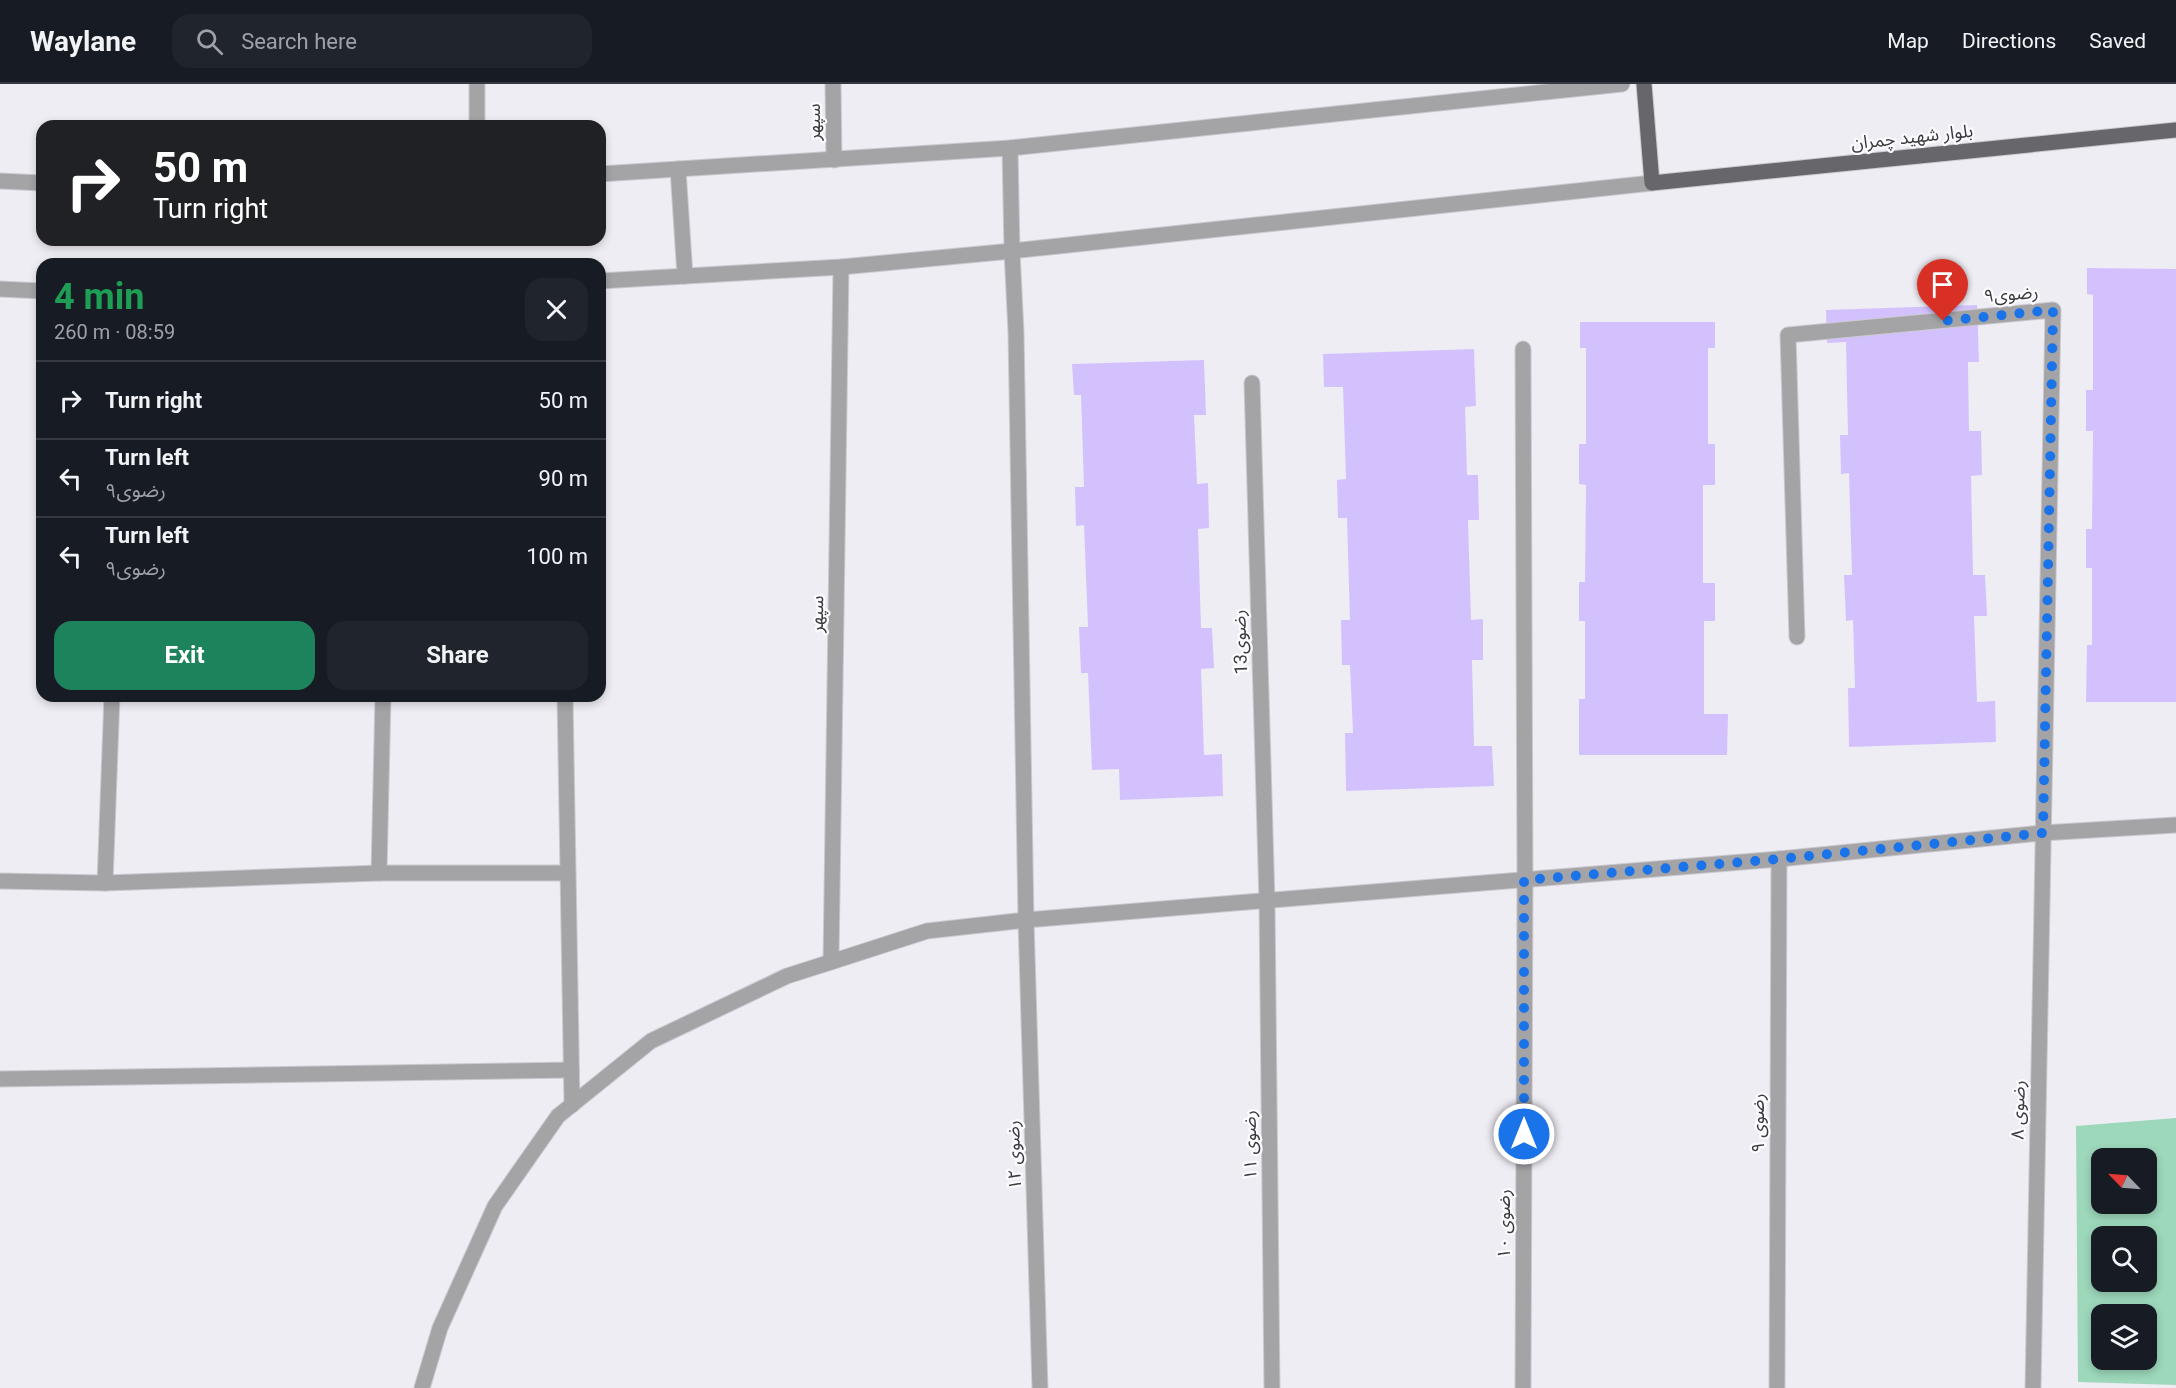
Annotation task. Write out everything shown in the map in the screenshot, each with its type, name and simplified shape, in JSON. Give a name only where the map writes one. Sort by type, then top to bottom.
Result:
[{"type":"main road","points":[[1644,84],[1652,183]]},
{"type":"main road","name":"بلوار شهید چمران","points":[[1652,183],[2176,130]]},
{"type":"street","points":[[477,84],[477,120]]},
{"type":"street","name":"سپهر","points":[[833,84],[834,160]]},
{"type":"street","points":[[606,174],[1010,148],[1622,84]]},
{"type":"street","name":"رضوی ۱۲","points":[[1010,148],[1016,344],[1026,920],[1040,1388]]},
{"type":"street","points":[[678,169],[685,276]]},
{"type":"street","points":[[0,181],[36,183]]},
{"type":"street","points":[[606,281],[841,267],[1652,183]]},
{"type":"street","name":"سپهر","points":[[831,962],[841,267]]},
{"type":"street","points":[[0,289],[36,291]]},
{"type":"street","name":"رضوی۹","points":[[1797,637],[1788,335],[2053,310],[2043,833]]},
{"type":"street","name":"رضوی ۱۰","points":[[1522,1388],[1523,349]]},
{"type":"street","name":"رضوی13","points":[[1252,383],[1267,901]]},
{"type":"street","points":[[105,883],[112,702]]},
{"type":"street","points":[[379,873],[383,702]]},
{"type":"street","points":[[565,702],[572,1105]]},
{"type":"street","points":[[422,1388],[440,1328],[495,1206],[558,1116],[651,1041],[787,976],[927,931],[1026,920],[1779,859],[2043,833],[2176,825]]},
{"type":"street","name":"رضوی ۸","points":[[2033,1388],[2043,833]]},
{"type":"street","name":"رضوی ۹","points":[[1777,1388],[1779,859]]},
{"type":"street","points":[[0,881],[105,883],[379,873],[568,873]]},
{"type":"street","name":"رضوی ۱۱","points":[[1267,901],[1272,1388]]},
{"type":"street","points":[[0,1079],[571,1070]]},
{"type":"green space","points":[[2176,1118],[2176,1385],[2078,1382],[2076,1126]]},
{"type":"building","points":[[2087,268],[2176,269],[2176,702],[2086,702],[2087,645],[2092,645],[2092,568],[2086,568],[2086,529],[2092,529],[2093,431],[2086,431],[2086,390],[2093,390],[2093,295],[2087,294]]},
{"type":"building","points":[[1977,305],[1979,362],[1968,362],[1969,431],[1981,431],[1982,475],[1971,476],[1973,575],[1985,575],[1987,616],[1974,616],[1977,702],[1995,701],[1996,742],[1849,747],[1848,688],[1855,688],[1853,620],[1846,621],[1844,575],[1852,575],[1849,473],[1841,474],[1840,435],[1848,435],[1846,342],[1827,343],[1826,310]]},
{"type":"building","points":[[1580,322],[1715,322],[1715,348],[1708,348],[1708,444],[1715,444],[1715,485],[1703,485],[1703,583],[1715,583],[1715,621],[1704,621],[1704,714],[1728,714],[1727,755],[1579,755],[1579,699],[1585,699],[1585,621],[1579,621],[1579,582],[1585,582],[1586,485],[1579,484],[1579,444],[1586,444],[1586,348],[1580,348]]},
{"type":"building","points":[[1474,349],[1476,406],[1465,407],[1467,475],[1478,475],[1479,520],[1468,520],[1471,620],[1483,619],[1483,660],[1472,660],[1474,746],[1492,746],[1494,786],[1346,791],[1345,733],[1353,733],[1350,665],[1342,665],[1341,620],[1350,620],[1347,518],[1338,518],[1337,480],[1346,479],[1343,387],[1324,387],[1323,354]]},
{"type":"building","points":[[1204,360],[1206,415],[1194,415],[1197,484],[1208,483],[1209,528],[1198,529],[1201,628],[1212,628],[1214,668],[1201,669],[1204,755],[1222,754],[1223,796],[1120,800],[1119,769],[1092,770],[1088,673],[1081,673],[1079,627],[1088,627],[1084,525],[1076,526],[1075,487],[1084,487],[1081,395],[1074,395],[1072,364]]},
{"type":"route","points":[[1524,1134],[1524,880],[1779,859],[2043,833],[2053,310],[1943,321]]}]
